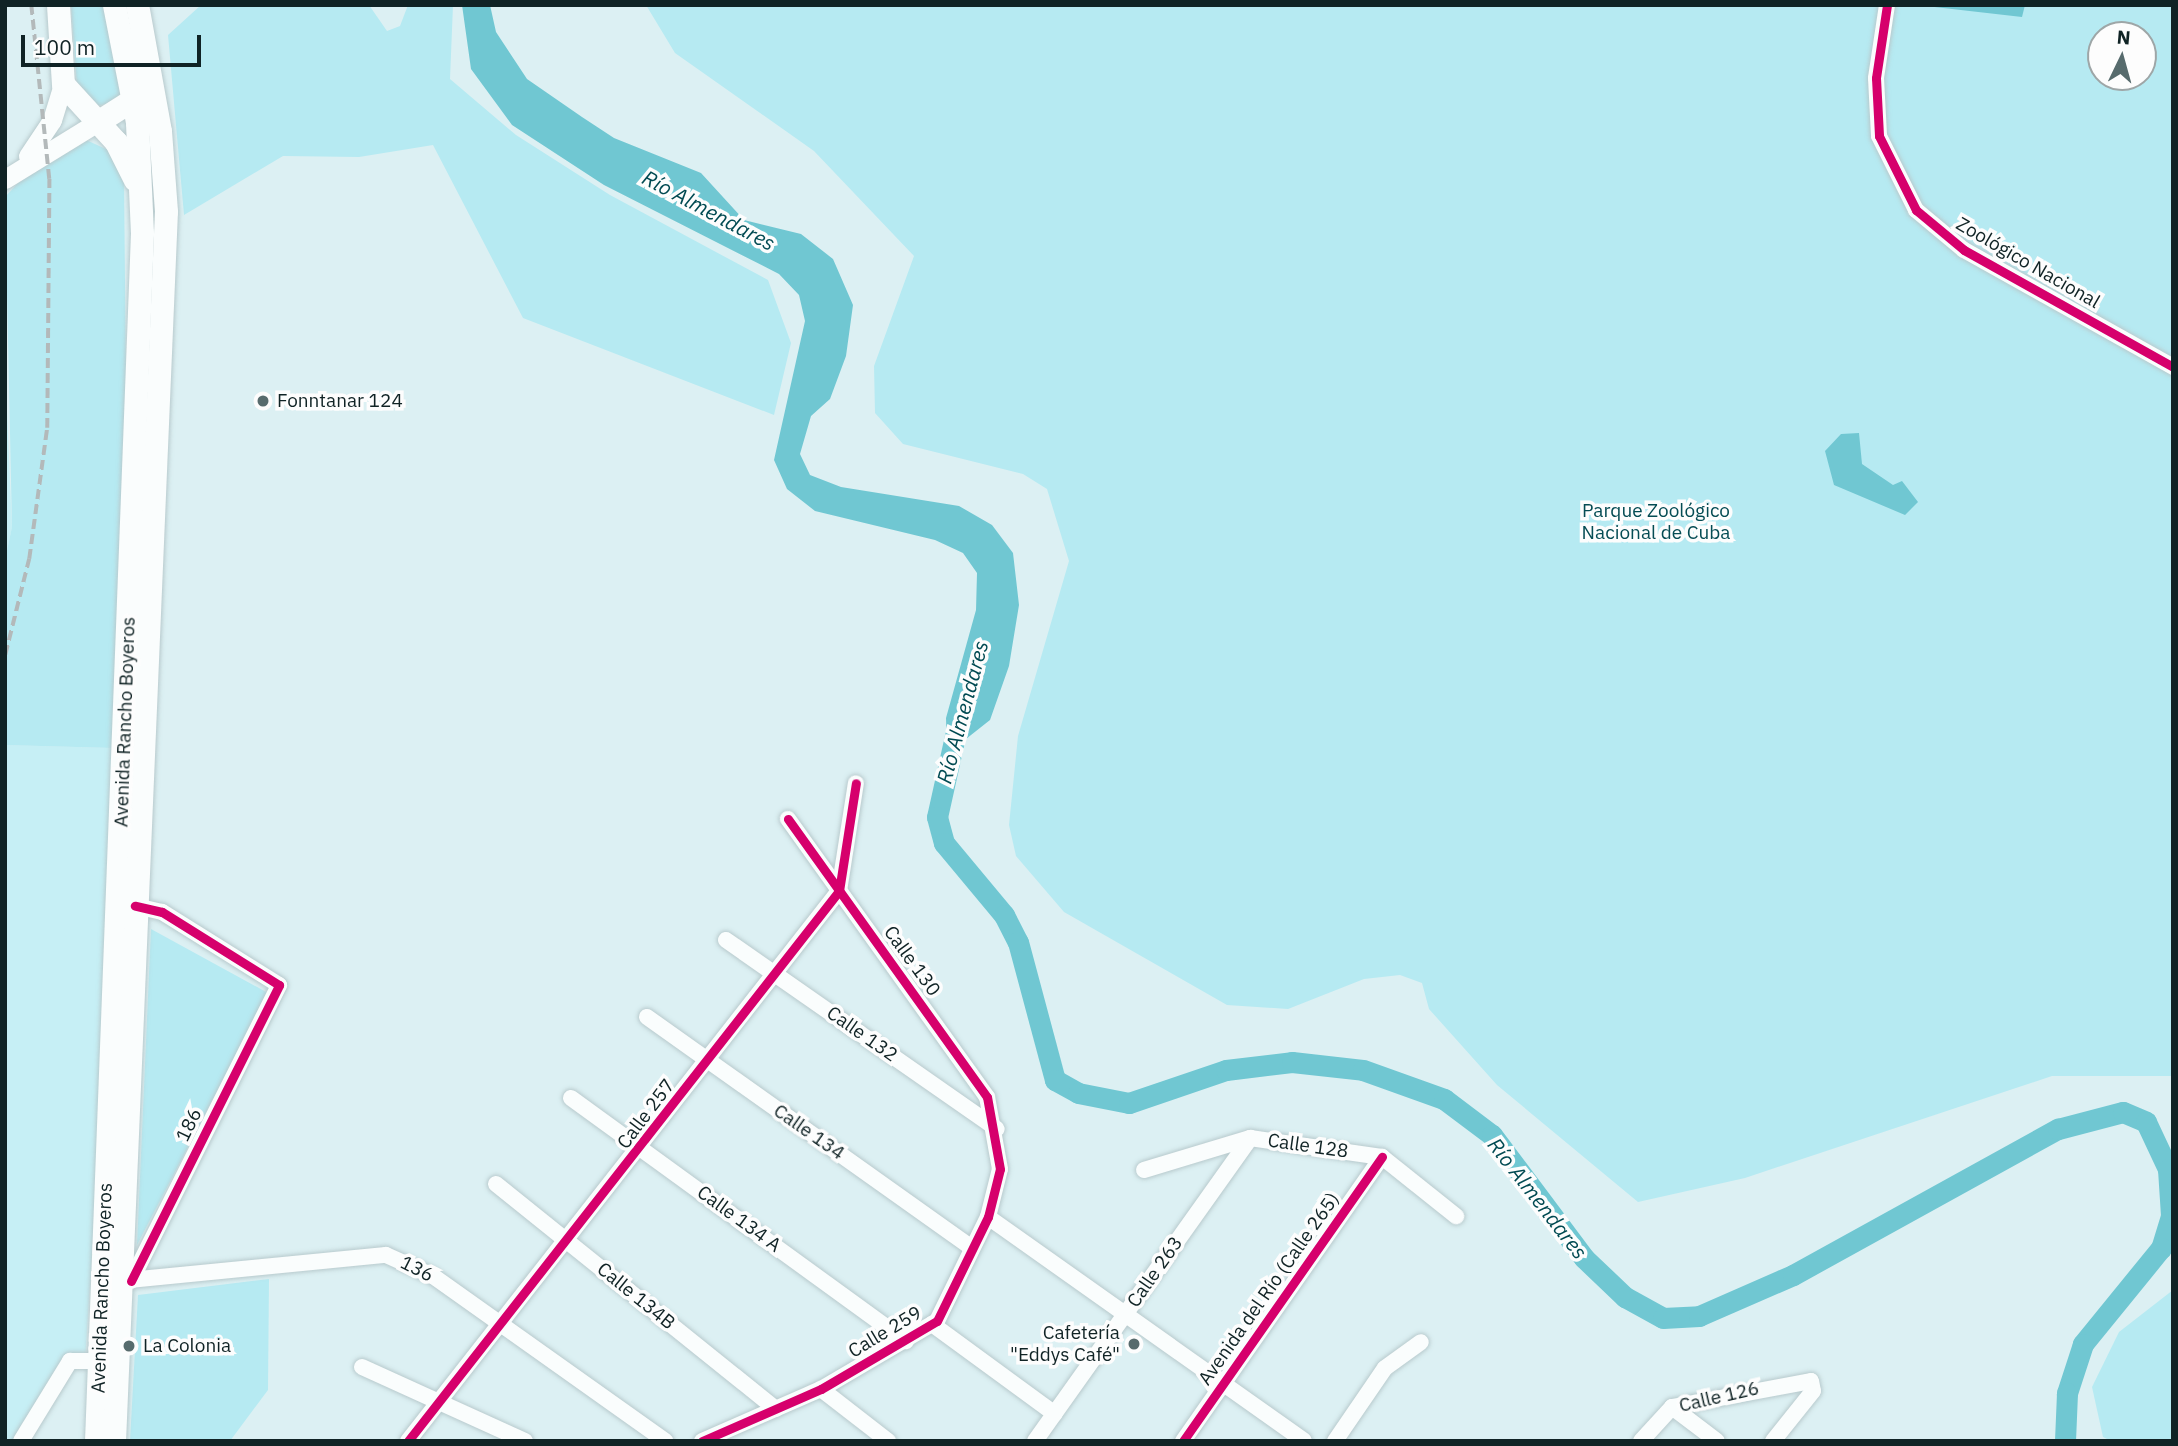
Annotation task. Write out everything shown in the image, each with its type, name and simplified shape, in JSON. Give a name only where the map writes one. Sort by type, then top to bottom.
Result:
[{"type":"highway","points":[[58,5],[63,84],[127,157],[141,207]]},
{"type":"highway","name":"Avenida Rancho Boyeros","points":[[96,1441],[141,207],[134,103],[114,5]]},
{"type":"highway","name":"Avenida Rancho Boyeros","points":[[114,1441],[125,1281],[135,906],[165,234],[163,152],[137,5]]},
{"type":"highway","points":[[96,123],[134,103],[150,78]]},
{"type":"main road","points":[[5,179],[52,120],[63,84]]},
{"type":"main road","points":[[13,168],[96,123]]},
{"type":"street","name":"Zoológico Nacional","points":[[1887,5],[1875,103],[1879,136],[1916,210],[1964,250],[2173,367]]},
{"type":"street","name":"Calle 257","points":[[408,1441],[642,1149],[839,891],[856,783]]},
{"type":"street","name":"Calle 130","points":[[788,819],[987,1097],[997,1129]]},
{"type":"street","name":"186","points":[[125,1281],[279,985],[162,912],[135,906]]},
{"type":"street","name":"Calle 132","points":[[726,940],[997,1129]]},
{"type":"street","name":"Calle 134","points":[[648,1017],[971,1247]]},
{"type":"street","name":"Calle 134 A","points":[[570,1098],[906,1341]]},
{"type":"street","name":"Calle 259","points":[[702,1441],[821,1389],[932,1324],[988,1217],[1000,1169],[997,1129]]},
{"type":"street","name":"Calle 128","points":[[1144,1170],[1250,1138],[1382,1157]]},
{"type":"street","name":"Calle 263","points":[[1035,1441],[1250,1138]]},
{"type":"street","points":[[1382,1157],[1455,1216]]},
{"type":"street","name":"Avenida del Río (Calle 265)","points":[[1182,1441],[1382,1157]]},
{"type":"street","name":"Calle 134B","points":[[496,1184],[776,1409]]},
{"type":"street","points":[[988,1217],[1304,1441]]},
{"type":"street","name":"136","points":[[125,1281],[386,1255],[413,1263],[665,1441]]},
{"type":"street","points":[[932,1324],[1055,1414]]},
{"type":"street","points":[[1335,1441],[1385,1368],[1421,1342]]},
{"type":"street","points":[[21,1441],[70,1361],[101,1361]]},
{"type":"street","points":[[362,1367],[525,1441]]},
{"type":"street","name":"Calle 126","points":[[1640,1441],[1672,1407],[1811,1381],[1813,1391],[1773,1441]]},
{"type":"street","points":[[821,1389],[888,1441]]},
{"type":"street","points":[[1672,1407],[1717,1441]]},
{"type":"shaded area","points":[[5,365],[12,527],[5,560]]},
{"type":"shaded area","points":[[5,745],[113,748],[106,1035],[85,1361],[70,1361],[21,1441],[5,1441]]},
{"type":"green space","points":[[71,5],[108,5],[127,100],[95,106],[77,86]]},
{"type":"green space","points":[[201,5],[369,5],[387,31],[400,26],[408,5],[453,5],[450,79],[516,135],[610,195],[768,280],[791,343],[774,415],[523,318],[433,145],[359,157],[283,156],[184,215],[168,35]]},
{"type":"green space","name":"Parque Zoológico Nacional de Cuba","points":[[646,5],[2173,5],[2173,1076],[2052,1076],[1745,1178],[1638,1202],[1497,1085],[1429,1009],[1422,983],[1400,975],[1364,979],[1288,1009],[1227,1005],[1064,912],[1016,856],[1009,825],[1018,736],[1069,561],[1047,489],[1023,474],[903,444],[875,413],[874,366],[914,256],[814,151],[675,53]]},
{"type":"green space","points":[[84,139],[108,150],[124,178],[126,386],[113,748],[5,745],[5,560],[12,527],[5,197],[33,167]]},
{"type":"green space","points":[[151,929],[268,993],[137,1245]]},
{"type":"green space","points":[[269,1279],[268,1390],[230,1441],[130,1441],[138,1295]]},
{"type":"green space","points":[[2173,1290],[2173,1441],[2111,1441],[2103,1437],[2092,1387],[2119,1332]]},
{"type":"water","points":[[462,5],[490,5],[496,32],[527,79],[582,117],[614,138],[701,173],[744,220],[801,234],[833,259],[853,305],[846,356],[830,399],[811,416],[800,454],[810,475],[841,487],[959,506],[992,525],[1013,553],[1019,605],[1009,666],[990,720],[947,754],[946,718],[976,610],[977,573],[963,553],[935,540],[815,511],[787,489],[774,460],[805,321],[799,295],[779,274],[604,185],[512,125],[471,69]]},
{"type":"water","points":[[1917,5],[2025,5],[2022,17]]},
{"type":"water","points":[[1859,433],[1862,464],[1893,485],[1902,481],[1918,502],[1905,515],[1834,485],[1825,451],[1841,434]]},
{"type":"waterway","name":"Río Almendares","points":[[957,727],[937,817],[944,843],[1004,915],[1018,942],[1055,1080],[1078,1093],[1129,1103],[1226,1070],[1292,1062],[1363,1070],[1444,1099],[1492,1135],[1584,1258],[1625,1297],[1663,1318],[1699,1316],[1793,1275],[2058,1129],[2123,1112],[2146,1122],[2168,1169],[2171,1216],[2161,1248],[2083,1344],[2067,1393],[2065,1441]]},
{"type":"railway","points":[[5,655],[29,559],[47,428],[49,179],[31,5]]},
{"type":"cycle path","points":[[1887,5],[1876,78],[1879,136],[1916,210],[1964,250],[2173,367]]},
{"type":"cycle path","points":[[408,1441],[839,891],[856,783]]},
{"type":"cycle path","points":[[702,1441],[821,1389],[937,1321],[988,1217],[1000,1169],[987,1097],[788,819]]},
{"type":"cycle path","points":[[131,1281],[279,985],[162,912],[135,906]]},
{"type":"cycle path","points":[[1183,1441],[1382,1157]]},
{"type":"place","name":"Fonntanar 124","points":[[263,401]]},
{"type":"place","name":"Cafetería \"Eddys Café\"","points":[[1134,1344]]},
{"type":"place","name":"La Colonia","points":[[129,1346]]}]
